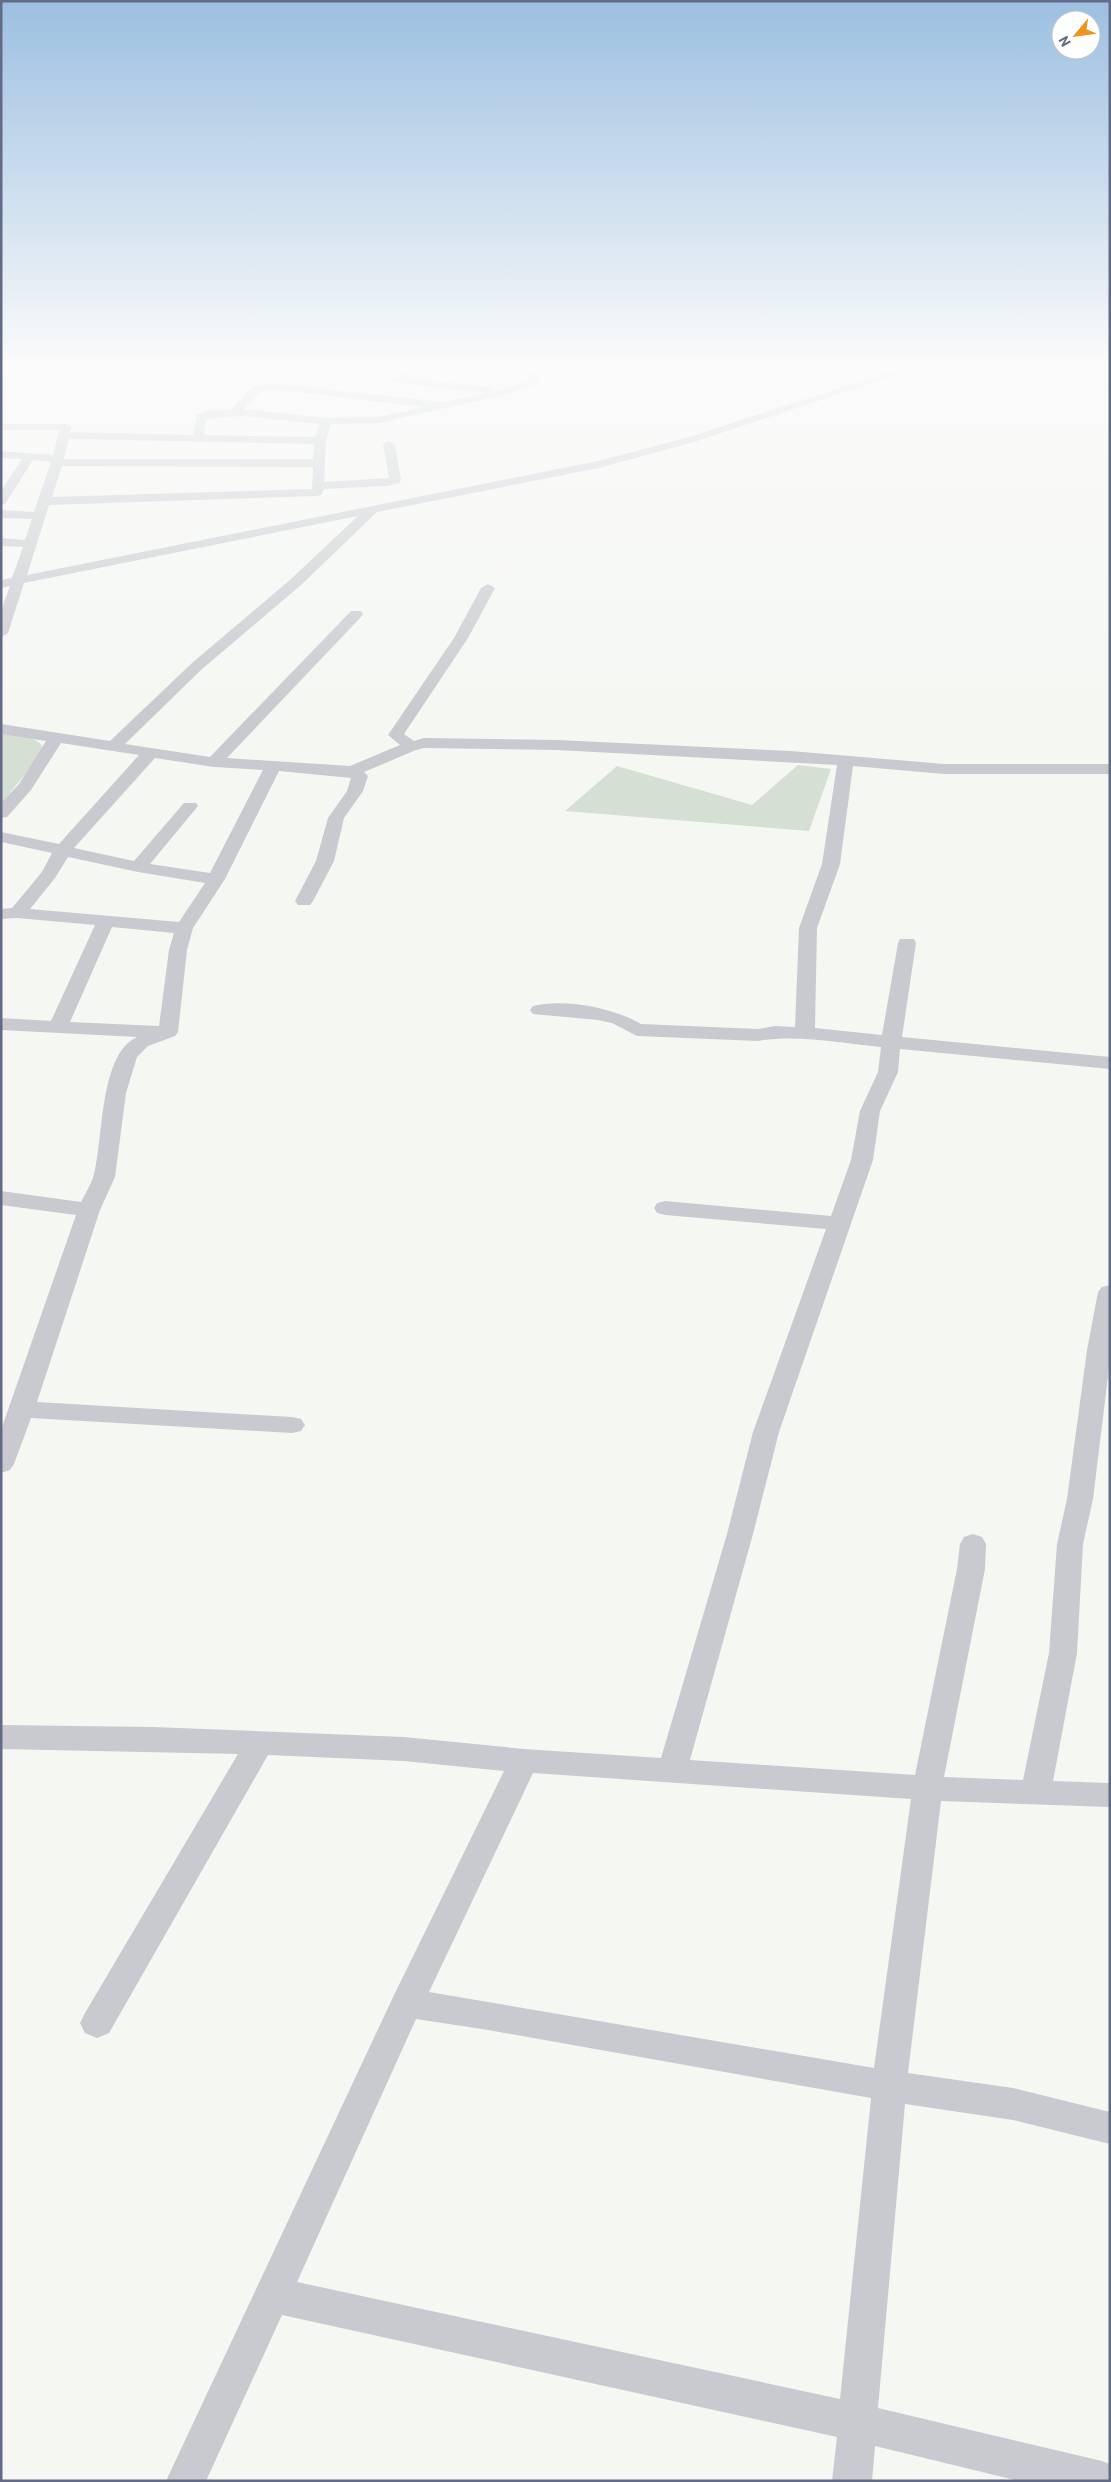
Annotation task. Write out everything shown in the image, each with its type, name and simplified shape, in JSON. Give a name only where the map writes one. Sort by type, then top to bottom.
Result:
[{"type":"street","points":[[1,633],[53,478]]},
{"type":"street","points":[[45,501],[317,492],[318,478]]},
{"type":"street","points":[[318,486],[395,480],[395,478]]},
{"type":"street","points":[[1,584],[529,478]]},
{"type":"street","points":[[1,501],[7,482]]},
{"type":"street","points":[[113,747],[197,666],[296,582],[373,510]]},
{"type":"street","points":[[1,514],[39,516]]},
{"type":"street","points":[[1,542],[31,544]]},
{"type":"street","points":[[412,746],[396,735],[406,717],[461,638],[488,588]]},
{"type":"street","points":[[214,762],[356,614]]},
{"type":"street","points":[[1,730],[214,762],[352,771],[412,746],[424,743],[557,745],[846,760],[944,769],[1110,769]]},
{"type":"street","points":[[1,813],[24,786],[56,738]]},
{"type":"street","points":[[9,913],[49,874],[62,850],[150,753]]},
{"type":"street","points":[[805,1034],[808,928],[832,864],[846,760]]},
{"type":"street","points":[[168,1032],[178,950],[184,928],[216,879],[273,767]]},
{"type":"street","points":[[304,901],[325,862],[336,818],[355,791],[360,776],[352,771]]},
{"type":"street","points":[[138,867],[190,806]]},
{"type":"street","points":[[1,837],[138,867],[216,879]]},
{"type":"street","points":[[9,913],[184,928]]},
{"type":"street","points":[[58,1027],[106,921]]},
{"type":"street","points":[[672,1771],[740,1534],[766,1432],[862,1160],[870,1111],[888,1072],[907,943]]},
{"type":"street","points":[[540,1010],[581,1011],[598,1014],[619,1019],[637,1030],[758,1036],[775,1032],[805,1034],[1110,1062]]},
{"type":"street","points":[[1,1024],[168,1032]]},
{"type":"street","points":[[1,1464],[22,1408],[89,1210],[104,1176],[116,1093],[128,1055],[142,1042],[168,1032]]},
{"type":"street","points":[[1,1198],[89,1210]]},
{"type":"street","points":[[665,1208],[841,1224]]},
{"type":"street","points":[[1036,1792],[1063,1653],[1070,1544],[1080,1499],[1099,1350],[1110,1292]]},
{"type":"street","points":[[22,1408],[292,1425]]},
{"type":"street","points":[[852,2481],[889,2086],[927,1788],[971,1569],[973,1544]]},
{"type":"street","points":[[1,1737],[154,1738],[404,1749],[524,1761],[927,1788],[1110,1795]]},
{"type":"street","points":[[98,2023],[260,1743]]},
{"type":"street","points":[[186,2481],[407,2003],[524,1761]]},
{"type":"street","points":[[407,2003],[488,2015],[889,2086],[1013,2104],[1110,2128]]},
{"type":"street","points":[[272,2295],[857,2422],[1102,2481]]},
{"type":"shaded area","points":[[1,734],[30,738],[39,742],[42,746],[38,758],[1,804]]},
{"type":"shaded area","points":[[798,765],[831,769],[809,831],[565,811],[617,766],[752,805]]}]
